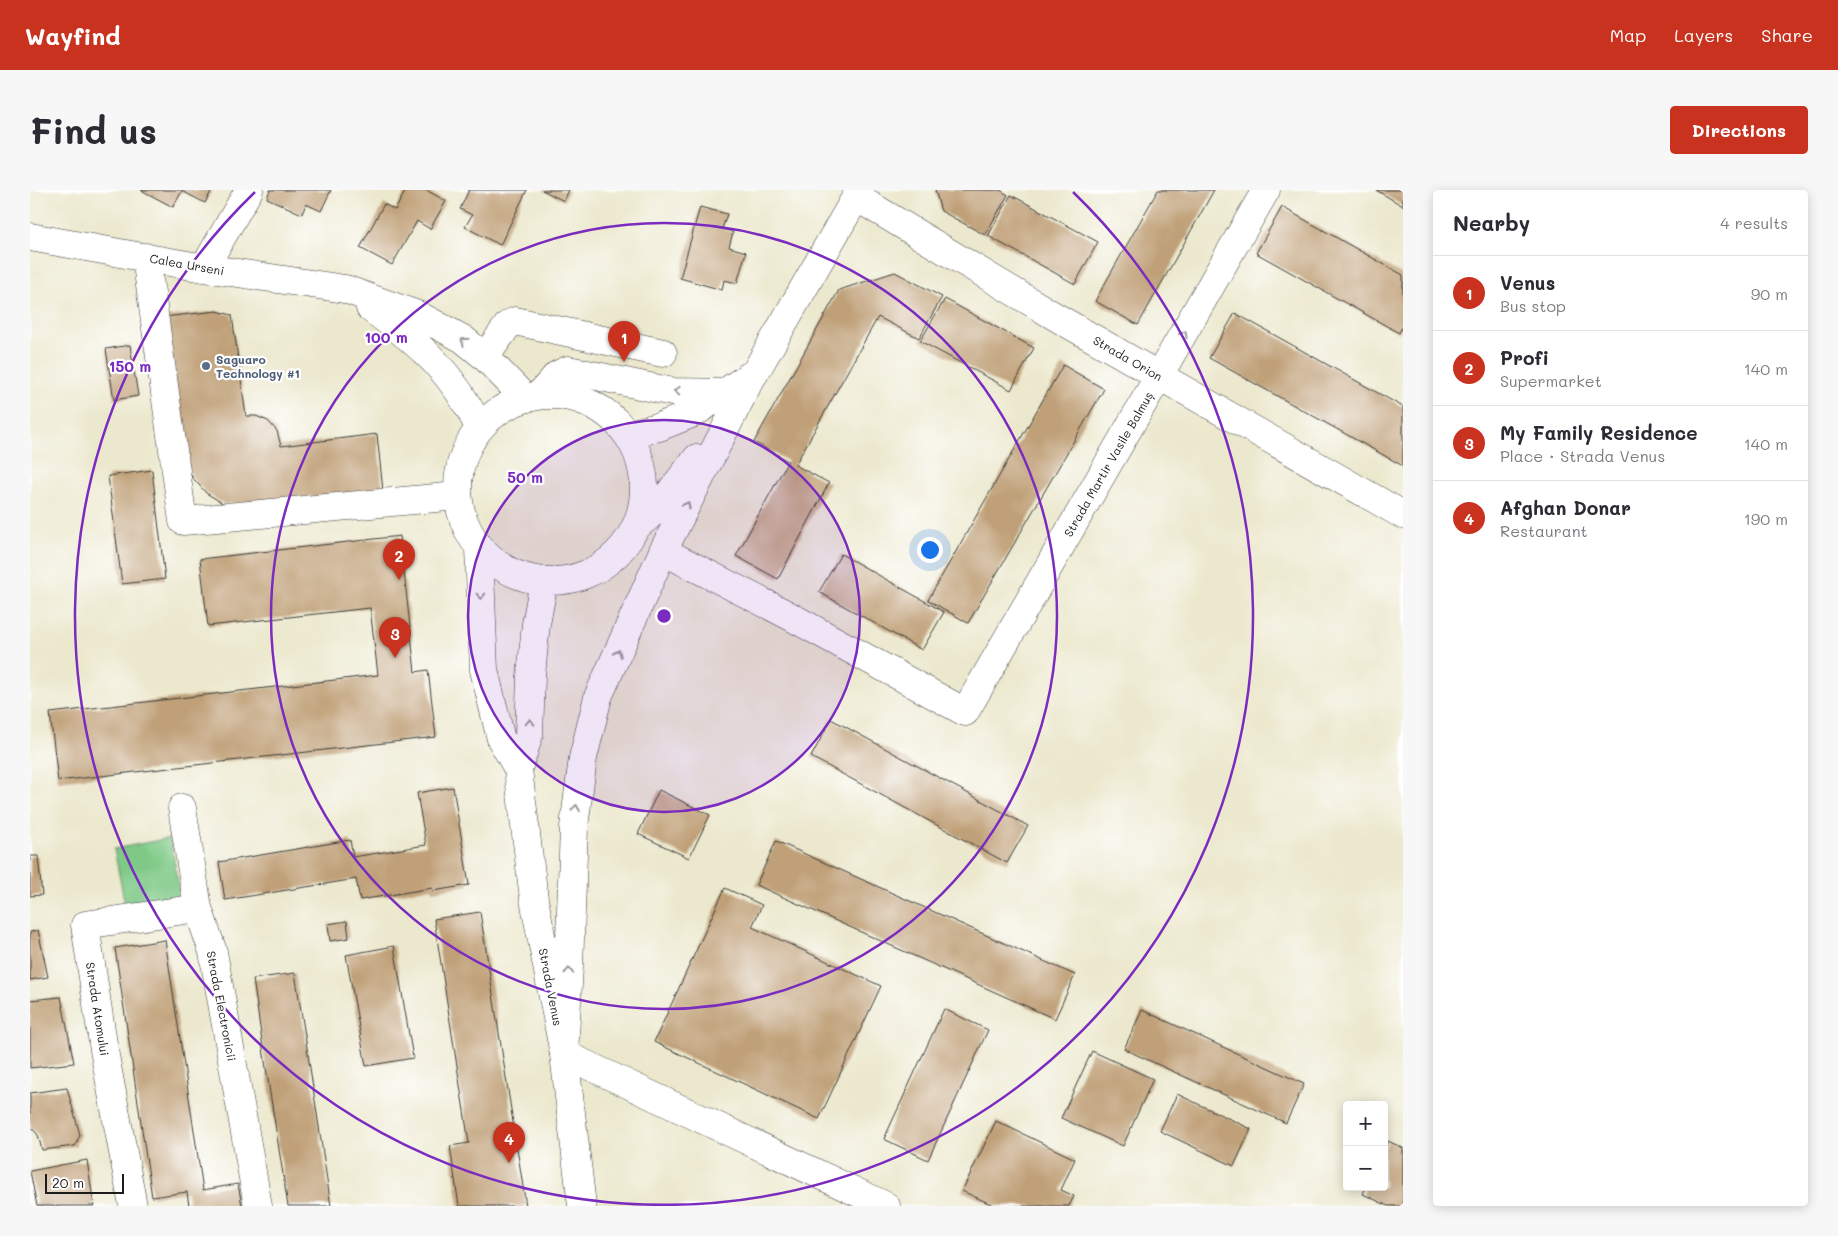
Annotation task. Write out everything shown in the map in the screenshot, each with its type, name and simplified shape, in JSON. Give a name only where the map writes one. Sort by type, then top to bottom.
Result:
[{"type":"main road","points":[[204,268],[249,190]]},
{"type":"main road","name":"Strada Martir Vasile Balmuș","points":[[663,551],[795,619],[965,712],[1266,190]]},
{"type":"main road","points":[[635,528],[657,509],[688,472],[858,193]]},
{"type":"main road","name":"Strada Orion","points":[[858,193],[1056,316],[1403,515]]},
{"type":"main road","name":"Calea Urseni","points":[[30,237],[204,268],[345,289],[420,316],[463,339],[532,396]]},
{"type":"main road","points":[[146,258],[183,521],[458,496]]},
{"type":"main road","name":"Calea Urseni","points":[[345,289],[406,334],[438,364],[467,402],[479,427]]},
{"type":"main road","points":[[485,357],[508,326],[515,321],[663,353]]},
{"type":"main road","points":[[532,396],[558,375],[568,370],[673,392],[743,383]]},
{"type":"main road","points":[[628,434],[659,428],[678,421],[743,383]]},
{"type":"main road","points":[[743,383],[663,551],[598,697],[583,758],[574,827],[564,1054],[886,1206]]},
{"type":"main road","points":[[532,396],[573,397],[604,410],[628,434],[642,464],[644,497],[635,528],[620,552],[598,569],[572,579],[544,581],[519,576],[497,564],[479,548],[468,531],[461,514],[458,496],[462,459],[479,427],[508,404],[532,396]]},
{"type":"main road","name":"Strada Venus","points":[[479,548],[484,670],[501,739],[518,769],[534,899],[564,1054],[582,1206]]},
{"type":"main road","name":"Strada Venus","points":[[518,769],[529,735],[531,676],[536,624],[544,581]]},
{"type":"main road","name":"Strada Electronicii","points":[[182,808],[198,908],[213,952],[258,1206]]},
{"type":"main road","name":"Strada Atomului","points":[[134,1206],[104,1050],[85,925],[198,908]]},
{"type":"green space","points":[[170,838],[181,899],[126,910],[114,849]]},
{"type":"building","points":[[141,190],[212,190],[205,203],[182,191],[173,207]]},
{"type":"building","points":[[270,190],[331,190],[321,211],[306,204],[302,214],[267,198]]},
{"type":"building","points":[[406,190],[426,190],[446,201],[430,229],[417,221],[392,265],[360,248],[384,204],[395,210]]},
{"type":"building","points":[[469,190],[527,190],[500,245],[465,227],[472,215],[460,209]]},
{"type":"building","points":[[542,190],[569,190],[564,201]]},
{"type":"building","points":[[935,190],[1000,190],[1008,195],[985,235],[941,211]]},
{"type":"building","points":[[1158,190],[1214,190],[1138,325],[1095,301]]},
{"type":"building","points":[[1376,190],[1403,190],[1403,206]]},
{"type":"building","points":[[1011,195],[1098,242],[1075,284],[988,236]]},
{"type":"building","points":[[700,207],[727,214],[722,229],[733,232],[729,247],[746,252],[737,283],[724,280],[722,290],[680,278]]},
{"type":"building","points":[[1282,207],[1403,275],[1403,325],[1399,333],[1256,253]]},
{"type":"building","points":[[895,272],[942,297],[919,338],[878,317],[795,465],[829,483],[778,579],[736,556],[788,461],[754,442],[839,290]]},
{"type":"building","points":[[945,299],[1034,348],[1011,390],[920,341]]},
{"type":"building","name":"Saguaro Technology #1","points":[[217,311],[232,315],[246,416],[256,416],[268,421],[277,431],[281,446],[377,434],[383,491],[224,504],[206,493],[192,477],[185,459],[164,317]]},
{"type":"building","points":[[1235,313],[1403,407],[1403,466],[1209,358]]},
{"type":"building","points":[[130,345],[138,396],[114,400],[106,349]]},
{"type":"building","points":[[1063,365],[1104,389],[968,623],[928,600]]},
{"type":"building","points":[[152,470],[165,579],[122,584],[108,476]]},
{"type":"building","points":[[400,536],[415,672],[428,670],[436,737],[58,781],[50,713],[378,675],[370,608],[208,626],[200,559]]},
{"type":"building","points":[[841,554],[944,612],[922,650],[819,592]]},
{"type":"building","points":[[831,719],[1028,826],[1007,863],[811,757]]},
{"type":"building","points":[[453,787],[469,885],[433,891],[432,888],[360,900],[356,879],[225,900],[219,862],[350,840],[353,857],[426,845],[417,793]]},
{"type":"building","points":[[659,790],[710,815],[689,858],[638,834]]},
{"type":"building","points":[[776,841],[1075,975],[1055,1019],[756,885]]},
{"type":"building","points":[[30,856],[38,856],[42,895],[30,896]]},
{"type":"building","points":[[725,888],[762,905],[752,927],[881,986],[819,1119],[654,1042]]},
{"type":"building","points":[[480,912],[526,1206],[459,1206],[450,1146],[469,1143],[434,919]]},
{"type":"building","points":[[347,921],[349,938],[330,941],[328,924]]},
{"type":"building","points":[[38,930],[48,977],[30,980],[30,932]]},
{"type":"building","points":[[165,940],[203,1190],[238,1184],[242,1206],[189,1206],[187,1192],[152,1197],[115,948]]},
{"type":"building","points":[[394,946],[413,1058],[366,1066],[346,955]]},
{"type":"building","points":[[295,973],[331,1206],[288,1206],[264,1055],[253,979]]},
{"type":"building","points":[[61,997],[74,1063],[30,1068],[30,1000]]},
{"type":"building","points":[[944,1009],[988,1030],[928,1160],[884,1139]]},
{"type":"building","points":[[1142,1010],[1304,1084],[1286,1123],[1124,1049]]},
{"type":"building","points":[[1092,1051],[1153,1079],[1123,1146],[1061,1118]]},
{"type":"building","points":[[67,1088],[80,1135],[75,1146],[42,1150],[38,1135],[30,1126],[30,1093]]},
{"type":"building","points":[[1177,1094],[1251,1129],[1234,1166],[1160,1131]]},
{"type":"building","points":[[996,1121],[1075,1159],[1061,1190],[1074,1196],[1069,1206],[995,1206],[962,1191]]},
{"type":"building","points":[[1388,1141],[1403,1148],[1403,1206],[1388,1206],[1363,1194],[1364,1191],[1388,1191]]},
{"type":"building","points":[[87,1160],[94,1206],[37,1206],[30,1171]]},
{"type":"place","name":"Venus","points":[[624,362]]},
{"type":"place","name":"Saguaro Technology #1","points":[[206,366]]},
{"type":"place","name":"Profi","points":[[399,580]]},
{"type":"place","name":"My Family Residence","points":[[395,658]]},
{"type":"place","name":"Afghan Donar","points":[[509,1163]]}]
